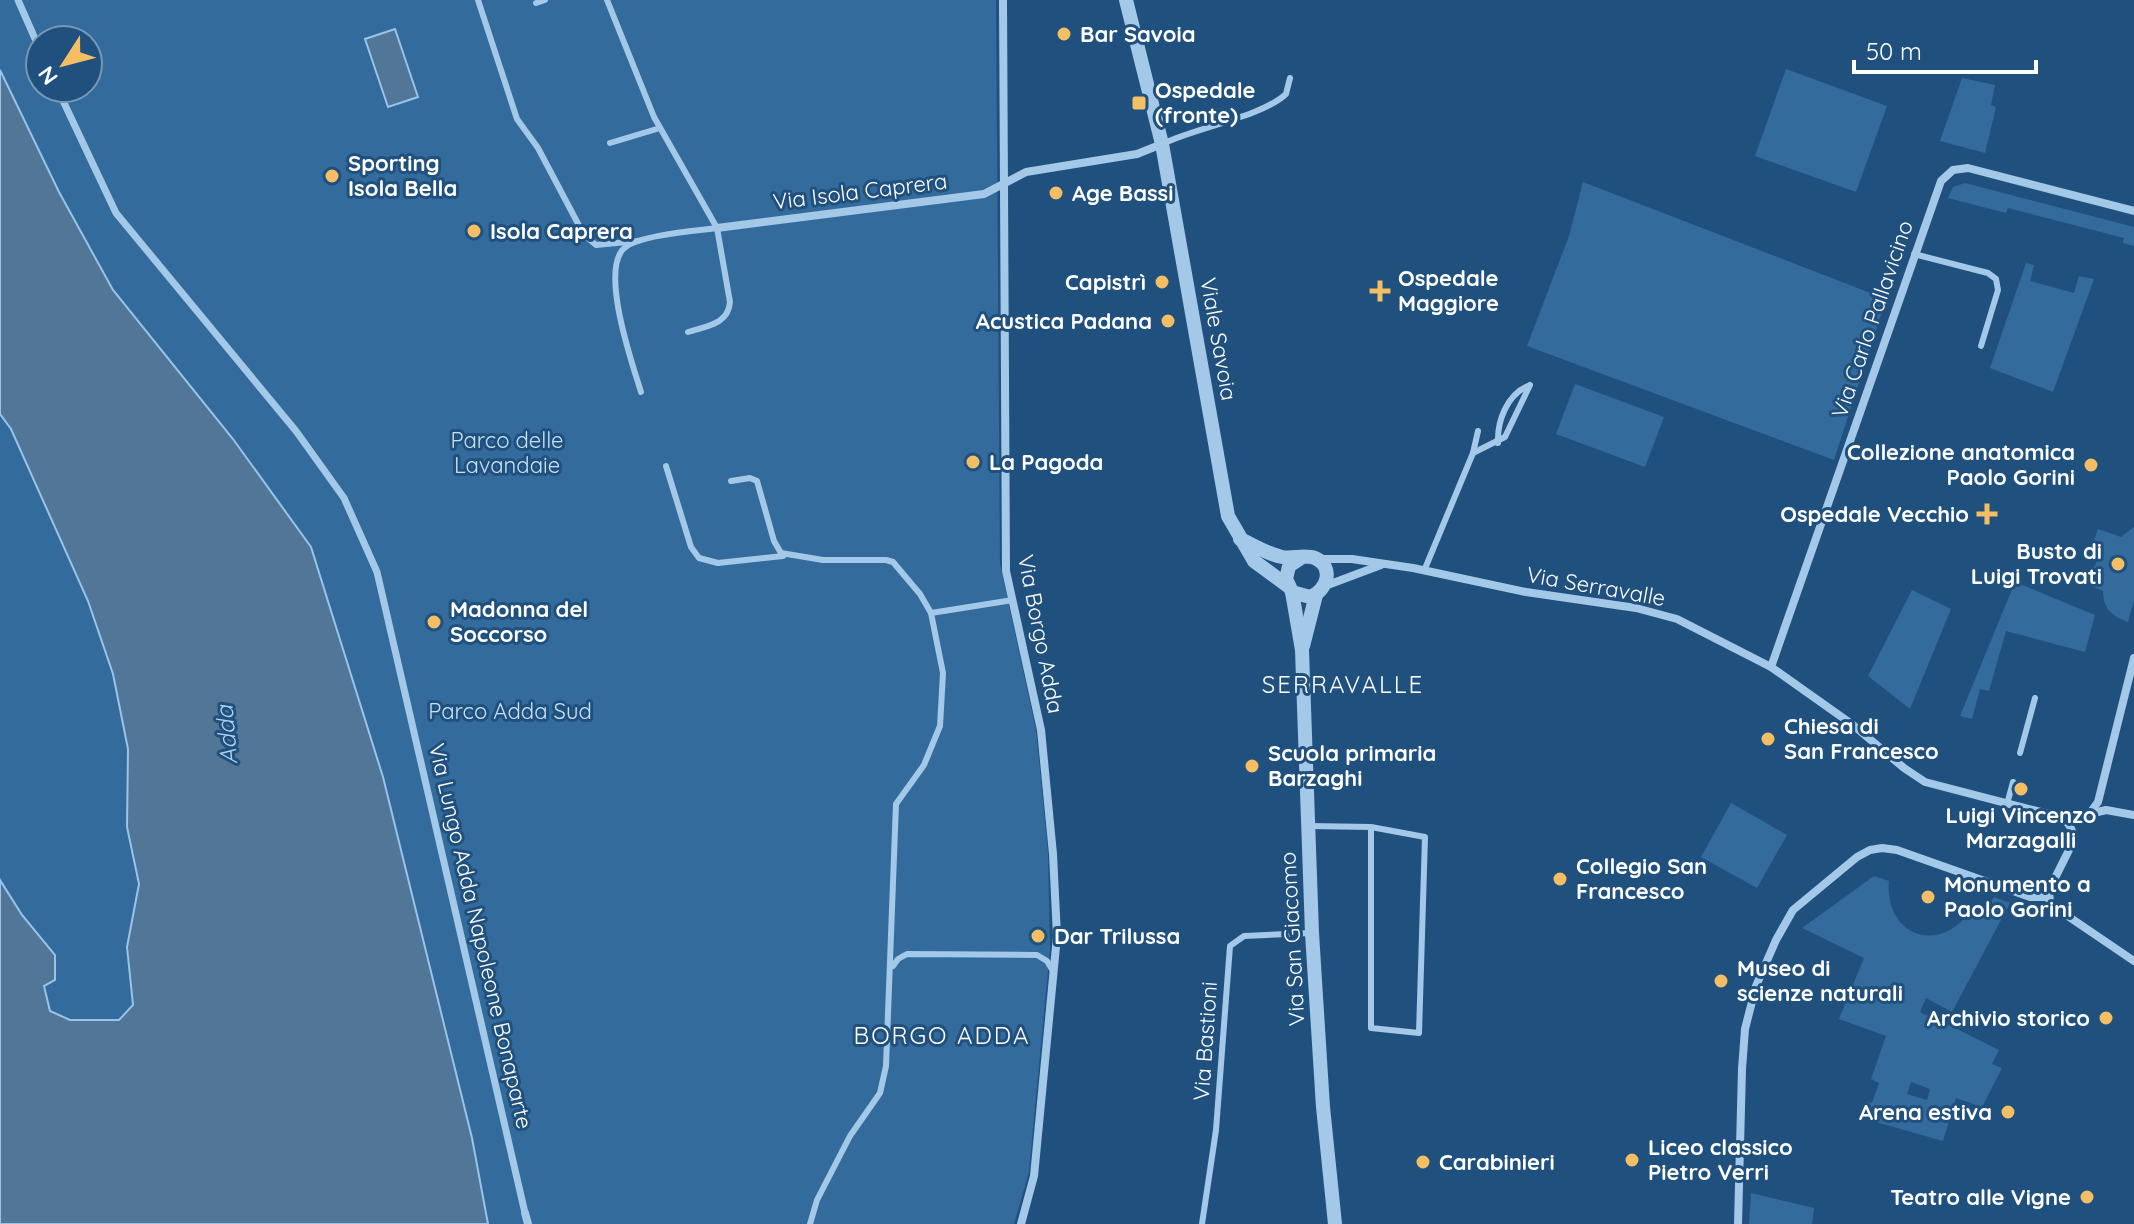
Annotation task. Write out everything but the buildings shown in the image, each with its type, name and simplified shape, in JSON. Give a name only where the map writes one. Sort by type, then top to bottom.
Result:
[{"type":"street","points":[[18,0],[29,24]]},
{"type":"street","name":"Via Borgo Adda","points":[[1003,0],[1006,571],[1041,730],[1057,936],[1034,1176],[1021,1224]]},
{"type":"street","name":"Viale Savoia","points":[[1126,0],[1162,144],[1228,516],[1254,561],[1290,589]]},
{"type":"street","name":"Via Lungo Adda Napoleone Bonaparte","points":[[65,104],[116,213],[296,431],[344,498],[377,572],[528,1224]]},
{"type":"street","name":"Via Isola Caprera","points":[[717,228],[984,194],[1026,172],[1137,154],[1162,144]]},
{"type":"street","name":"Via Carlo Pallavicino","points":[[1771,667],[1937,188],[1953,170],[1977,169],[2134,211]]},
{"type":"street","points":[[1240,539],[1270,553],[1308,558],[1325,567],[1321,591],[1304,598],[1290,589],[1287,572],[1289,566],[1308,558]]},
{"type":"street","name":"Via Serravalle","points":[[1308,558],[1352,559],[1652,612],[1704,631],[1771,667],[1853,725],[1904,768],[1937,787],[2060,817]]},
{"type":"street","name":"Via Serravalle","points":[[1321,591],[1382,565]]},
{"type":"street","name":"Via San Giacomo","points":[[1290,589],[1302,650],[1312,933],[1323,1107],[1335,1224]]},
{"type":"street","name":"Via San Giacomo","points":[[1302,650],[1321,591]]},
{"type":"street","points":[[2089,813],[2098,802],[2134,658]]},
{"type":"street","points":[[2060,817],[2078,817],[2106,810],[2134,815]]},
{"type":"street","points":[[2049,900],[2074,836],[2072,828],[2060,817]]},
{"type":"street","points":[[1738,1224],[1745,1029],[1756,986],[1787,919],[1802,902],[1857,857],[1870,850],[1897,850],[2030,897],[2049,900],[2134,961]]},
{"type":"lane","points":[[478,0],[517,119],[538,148],[584,235],[596,245],[717,228]]},
{"type":"lane","points":[[536,3],[545,0]]},
{"type":"lane","points":[[607,0],[660,128],[717,228],[730,302],[729,312],[716,323],[688,332]]},
{"type":"lane","points":[[1162,144],[1185,133],[1271,106],[1286,94],[1290,78]]},
{"type":"lane","points":[[610,143],[660,128]]},
{"type":"lane","points":[[638,241],[622,248],[618,255],[617,301],[623,334],[641,392]]},
{"type":"lane","points":[[1914,254],[1988,273],[1996,279],[1998,290],[1981,346]]},
{"type":"lane","points":[[1473,453],[1498,443],[1510,430],[1530,385],[1515,393],[1510,400],[1499,424],[1498,443]]},
{"type":"lane","points":[[1424,571],[1473,453],[1478,431]]},
{"type":"lane","points":[[666,466],[691,547],[699,558],[718,563],[787,556],[893,562],[920,594],[931,613],[943,673],[940,726],[924,765],[896,804],[892,969],[886,1066],[880,1093],[850,1136],[817,1200],[810,1224]]},
{"type":"lane","points":[[731,481],[750,478],[757,481],[777,547],[787,556]]},
{"type":"lane","points":[[931,613],[1013,600]]},
{"type":"lane","points":[[2020,753],[2035,698]]},
{"type":"lane","points":[[2007,804],[2013,782]]},
{"type":"lane","points":[[1309,826],[1371,827],[1425,837],[1419,1033],[1371,1028],[1371,827]]},
{"type":"lane","name":"Via Bastioni","points":[[1202,1224],[1216,1130],[1230,946],[1244,936],[1312,933]]},
{"type":"lane","points":[[892,969],[898,959],[907,954],[1007,954],[1043,957],[1054,974]]},
{"type":"green space","name":"Parco Adda Sud","points":[[0,0],[996,0],[1000,564],[1036,730],[1048,852],[1050,950],[1029,1172],[1014,1224],[0,1224]]},
{"type":"green space","points":[[1786,69],[1887,106],[1856,192],[1755,156]]},
{"type":"green space","points":[[1962,78],[1995,85],[1991,105],[1996,107],[1985,153],[1940,141]]},
{"type":"green space","points":[[1583,182],[1886,299],[1834,460],[1527,346],[1569,236]]},
{"type":"green space","points":[[1965,183],[2134,227],[2134,246],[2123,243],[2124,238],[2008,208],[2006,213],[1948,198],[1953,187]]},
{"type":"green space","points":[[2026,263],[2034,265],[2030,281],[2074,293],[2079,276],[2094,279],[2053,392],[1990,368]]},
{"type":"green space","points":[[1575,384],[1664,417],[1645,467],[1556,434]]},
{"type":"green space","points":[[2134,527],[2134,600],[2128,622],[2110,611],[2103,591],[2080,581],[2084,570],[2095,566],[2101,550],[2094,540],[2098,529],[2121,537]]},
{"type":"green space","points":[[2015,582],[2095,615],[2085,652],[2006,631],[1989,691],[1980,689],[1972,719],[1960,716]]},
{"type":"green space","points":[[1912,590],[1951,609],[1910,709],[1868,676]]},
{"type":"green space","points":[[1731,803],[1787,835],[1757,888],[1701,857]]},
{"type":"green space","points":[[1874,876],[1889,881],[1895,915],[1905,926],[1916,933],[1930,936],[1944,933],[1971,910],[1983,915],[1994,897],[2010,903],[1952,1012],[1926,998],[1920,1012],[1948,1021],[1947,1024],[1999,1050],[1992,1064],[2002,1068],[1982,1107],[1956,1098],[1943,1141],[1862,1118],[1867,1102],[1872,1103],[1879,1083],[1871,1079],[1886,1036],[1839,1019],[1864,958],[1802,928]],"holes":[[[1911,1082],[1930,1089],[1927,1100],[1907,1094]]]},
{"type":"green space","points":[[1751,1193],[1814,1208],[1812,1224],[1749,1224]]},
{"type":"water","points":[[395,29],[418,97],[388,107],[365,39]]},
{"type":"water","name":"Adda","points":[[0,70],[59,192],[113,290],[233,439],[311,547],[383,777],[472,1138],[488,1224],[0,1224],[0,880],[22,915],[55,955],[55,980],[44,986],[50,1011],[70,1020],[119,1020],[133,1005],[127,947],[139,884],[127,827],[128,749],[113,674],[88,601],[11,429],[0,414]]},
{"type":"place","name":"Bar Savoia","points":[[1064,34]]},
{"type":"place","name":"Ospedale (fronte)","points":[[1139,103]]},
{"type":"place","name":"Sporting Isola Bella","points":[[332,176]]},
{"type":"place","name":"Age Bassi","points":[[1056,193]]},
{"type":"place","name":"Isola Caprera","points":[[474,231]]},
{"type":"place","name":"Capistrì","points":[[1162,282]]},
{"type":"place","name":"Ospedale Maggiore","points":[[1380,291]]},
{"type":"place","name":"Acustica Padana","points":[[1168,321]]},
{"type":"place","name":"La Pagoda","points":[[973,462]]},
{"type":"place","name":"Collezione anatomica Paolo Gorini","points":[[2091,465]]},
{"type":"place","name":"Ospedale Vecchio","points":[[1987,514]]},
{"type":"place","name":"Busto di Luigi Trovati","points":[[2118,564]]},
{"type":"place","name":"Madonna del Soccorso","points":[[434,622]]},
{"type":"place","name":"Chiesa di San Francesco","points":[[1768,739]]},
{"type":"place","name":"Scuola primaria Barzaghi","points":[[1252,766]]},
{"type":"place","name":"Luigi Vincenzo Marzagalli","points":[[2021,789]]},
{"type":"place","name":"Collegio San Francesco","points":[[1560,879]]},
{"type":"place","name":"Monumento a Paolo Gorini","points":[[1928,897]]},
{"type":"place","name":"Dar Trilussa","points":[[1038,936]]},
{"type":"place","name":"Museo di scienze naturali","points":[[1721,981]]},
{"type":"place","name":"Archivio storico","points":[[2106,1018]]},
{"type":"place","name":"Arena estiva","points":[[2008,1112]]},
{"type":"place","name":"Liceo classico Pietro Verri","points":[[1632,1160]]},
{"type":"place","name":"Carabinieri","points":[[1423,1162]]},
{"type":"place","name":"Teatro alle Vigne","points":[[2087,1197]]},
{"type":"district","name":"SERRAVALLE","points":[[1343,685]]},
{"type":"district","name":"BORGO ADDA","points":[[942,1036]]},
{"type":"park label","name":"Parco delle Lavandaie","points":[[507,452]]}]
